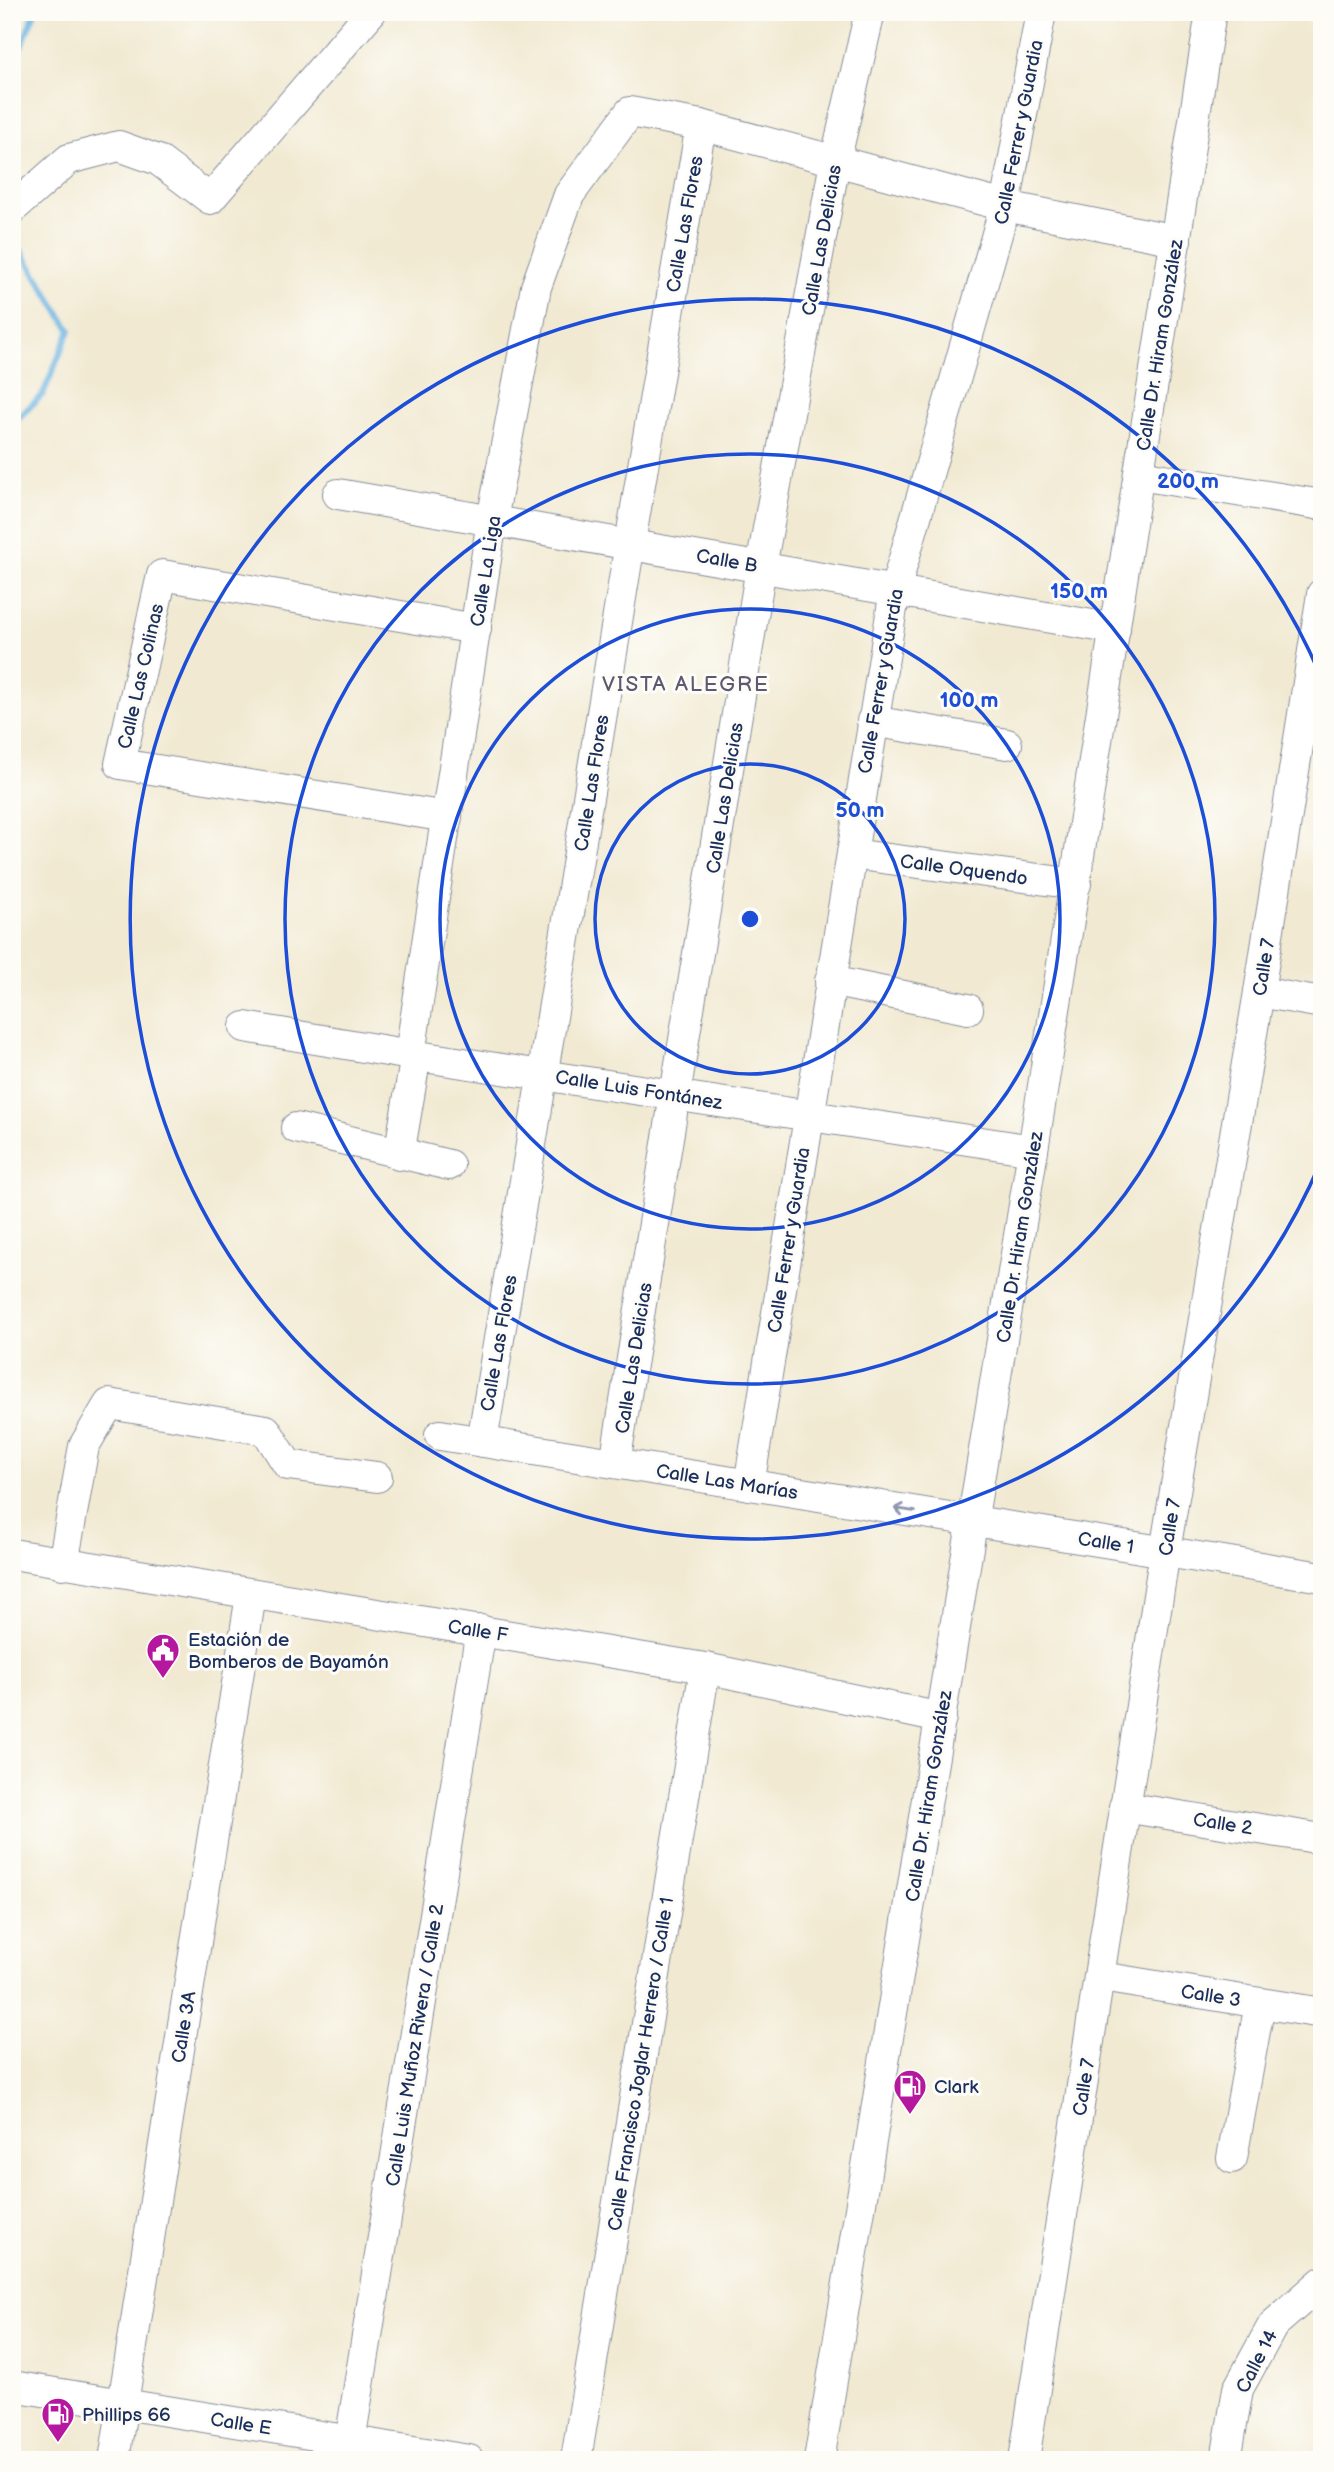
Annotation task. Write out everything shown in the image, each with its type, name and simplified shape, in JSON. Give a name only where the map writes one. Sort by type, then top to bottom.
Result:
[{"type":"street","points":[[23,200],[69,159],[119,146],[158,160],[210,199],[371,12]]},
{"type":"street","name":"Calle Las Delicias","points":[[615,1463],[761,566],[835,162],[870,12]]},
{"type":"street","name":"Calle Ferrer y Guardia","points":[[749,1485],[895,590],[1005,206],[1041,12]]},
{"type":"street","name":"Calle Dr. Hiram González","points":[[819,2460],[1076,884],[1211,12]]},
{"type":"street","name":"Calle La Liga","points":[[399,1155],[492,520],[536,288],[569,195],[630,112],[701,125]]},
{"type":"street","points":[[701,125],[1005,206],[1176,240]]},
{"type":"street","name":"Calle Las Flores","points":[[482,1442],[701,125]]},
{"type":"street","points":[[1139,475],[1322,505]]},
{"type":"street","name":"Calle B","points":[[338,494],[630,542],[1115,629]]},
{"type":"street","name":"Calle Las Colinas","points":[[447,817],[120,764],[163,575],[476,629]]},
{"type":"street","name":"Calle 7","points":[[1024,2460],[1101,1977],[1124,1807],[1322,594]]},
{"type":"street","points":[[872,721],[1007,744]]},
{"type":"street","name":"Calle Oquendo","points":[[852,854],[1076,884]]},
{"type":"street","points":[[830,981],[968,1009]]},
{"type":"street","points":[[1259,992],[1322,1003]]},
{"type":"street","name":"Calle Luis Fontánez","points":[[245,1027],[1033,1150]]},
{"type":"street","points":[[296,1128],[449,1165]]},
{"type":"street","points":[[63,1564],[84,1447],[109,1404],[266,1430],[288,1465],[377,1477]]},
{"type":"street","name":"Calle Las Marías","points":[[440,1435],[972,1520]]},
{"type":"street","name":"Calle 1","points":[[972,1520],[1322,1577]]},
{"type":"street","name":"Calle F","points":[[12,1554],[705,1668],[941,1718]]},
{"type":"street","name":"Calle 3A","points":[[114,2460],[251,1595]]},
{"type":"street","name":"Calle Luis Muñoz Rivera / Calle 2","points":[[348,2450],[481,1630]]},
{"type":"street","name":"Calle Francisco Joglar Herrero / Calle 1","points":[[576,2460],[705,1668]]},
{"type":"street","name":"Calle 2","points":[[1124,1807],[1322,1839]]},
{"type":"street","name":"Calle 3","points":[[1101,1977],[1322,2013]]},
{"type":"street","points":[[1232,2158],[1260,2003]]},
{"type":"street","name":"Calle 14","points":[[1226,2460],[1238,2389],[1273,2325],[1322,2281]]},
{"type":"street","name":"Calle E","points":[[12,2386],[123,2405],[348,2450],[469,2460]]},
{"type":"waterway","points":[[12,68],[35,12]]},
{"type":"waterway","points":[[12,236],[70,330],[43,394],[12,424]]},
{"type":"place","name":"Estación de Bomberos de Bayamón","points":[[163,1680]]},
{"type":"place","name":"Clark","points":[[910,2116]]},
{"type":"place","name":"Phillips 66","points":[[58,2444]]},
{"type":"district","name":"VISTA ALEGRE","points":[[686,684]]}]
